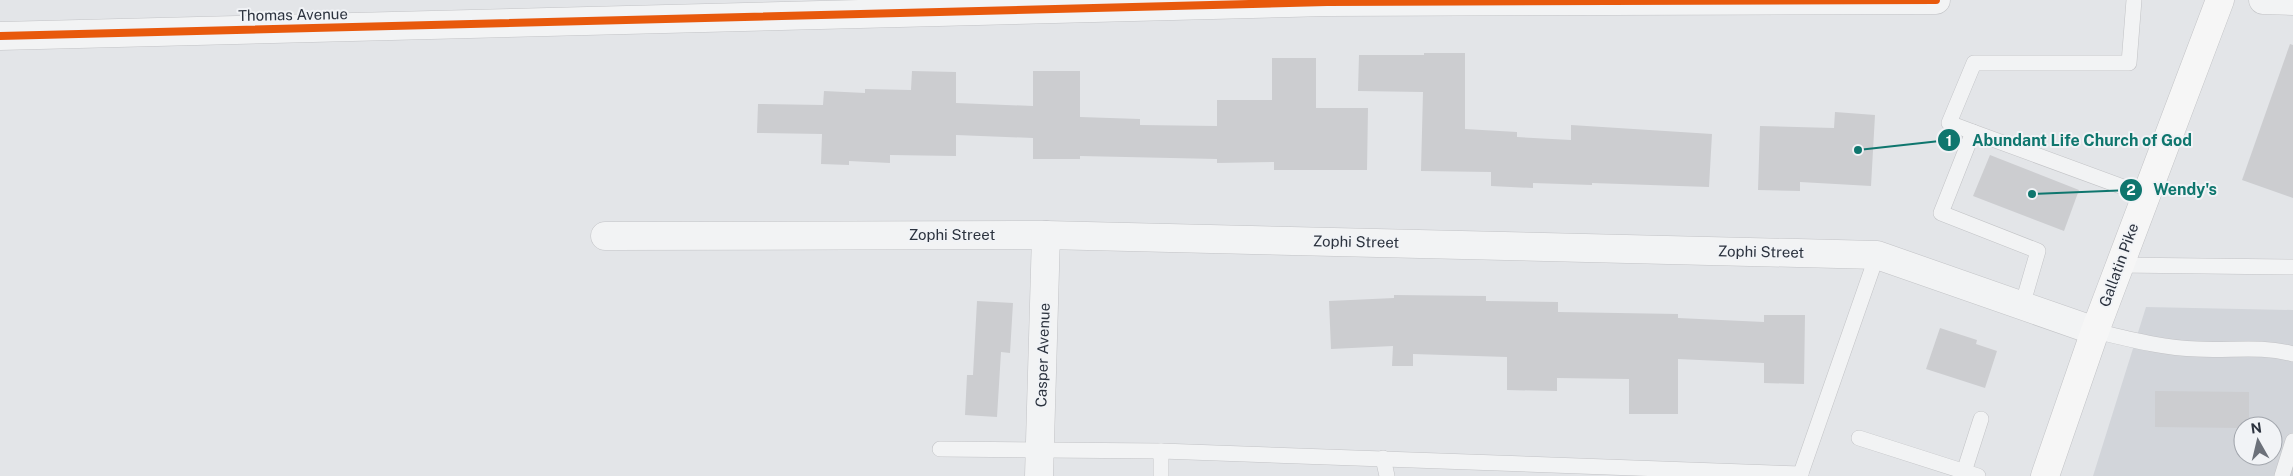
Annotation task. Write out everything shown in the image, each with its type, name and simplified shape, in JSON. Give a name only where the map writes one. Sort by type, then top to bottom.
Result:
[{"type":"main road","name":"Gallatin Pike","points":[[2045,476],[2094,331],[2220,0]]},
{"type":"street","name":"Thomas Avenue","points":[[0,36],[1327,1],[1936,0]]},
{"type":"street","points":[[2262,0],[2293,1]]},
{"type":"street","name":"Zophi Street","points":[[606,236],[1046,235],[1877,254],[2094,331]]},
{"type":"street","name":"Casper Avenue","points":[[1040,464],[1046,235]]},
{"type":"lane","points":[[2134,0],[2128,63],[1974,63],[1949,124],[2145,194]]},
{"type":"lane","points":[[1972,132],[1941,213],[2038,251],[2022,306]]},
{"type":"lane","points":[[940,449],[1040,464],[1161,451],[1801,475],[1877,254]]},
{"type":"lane","points":[[2119,265],[2293,266]]},
{"type":"lane","points":[[2094,331],[2156,345],[2198,349],[2252,347],[2275,349],[2293,354]]},
{"type":"lane","points":[[1859,438],[1970,474],[1981,419]]},
{"type":"lane","points":[[2282,476],[2293,441]]},
{"type":"lane","points":[[1161,451],[1161,476]]},
{"type":"lane","points":[[1383,458],[1387,476]]},
{"type":"shaded area","points":[[2146,307],[2293,310],[2293,476],[2093,476]]},
{"type":"building","points":[[2290,44],[2293,45],[2293,198],[2242,180]]},
{"type":"building","points":[[1424,53],[1465,53],[1465,129],[1517,132],[1517,137],[1571,140],[1571,125],[1712,134],[1709,187],[1592,183],[1592,185],[1533,183],[1533,188],[1491,186],[1491,172],[1421,171],[1423,92],[1358,91],[1359,55],[1424,55]]},
{"type":"building","points":[[1272,58],[1316,58],[1316,108],[1368,108],[1367,170],[1274,170],[1274,162],[1217,163],[1217,159],[1080,156],[1080,159],[1033,159],[1033,138],[956,135],[956,156],[890,155],[890,163],[849,161],[849,165],[821,164],[822,134],[757,133],[758,104],[823,105],[824,91],[865,93],[865,89],[911,90],[912,71],[956,72],[956,103],[1033,106],[1033,71],[1080,71],[1080,117],[1140,119],[1140,125],[1217,126],[1217,100],[1272,100]]},
{"type":"building","points":[[1835,112],[1875,115],[1871,186],[1800,182],[1800,191],[1758,190],[1760,126],[1834,128]]},
{"type":"building","points":[[1990,155],[2079,190],[2064,231],[1973,196]]},
{"type":"building","points":[[1394,295],[1486,296],[1486,301],[1558,302],[1558,312],[1678,314],[1678,318],[1764,322],[1764,315],[1805,315],[1804,384],[1764,383],[1764,363],[1678,359],[1678,414],[1629,414],[1629,379],[1557,378],[1557,391],[1507,390],[1507,357],[1413,354],[1413,366],[1392,366],[1393,346],[1331,349],[1329,301],[1394,298]]},
{"type":"building","points":[[977,301],[1013,303],[1010,353],[1001,352],[997,417],[965,415],[967,375],[973,375]]},
{"type":"building","points":[[1940,328],[1977,340],[1976,344],[1997,351],[1985,388],[1926,369]]},
{"type":"building","points":[[2155,391],[2249,392],[2249,416],[2233,416],[2233,428],[2155,427]]},
{"type":"cycle path","points":[[0,36],[1327,2],[1936,0]]},
{"type":"place","name":"Abundant Life Church of God","points":[[1858,150]]},
{"type":"place","name":"Wendy's","points":[[2032,194]]}]
